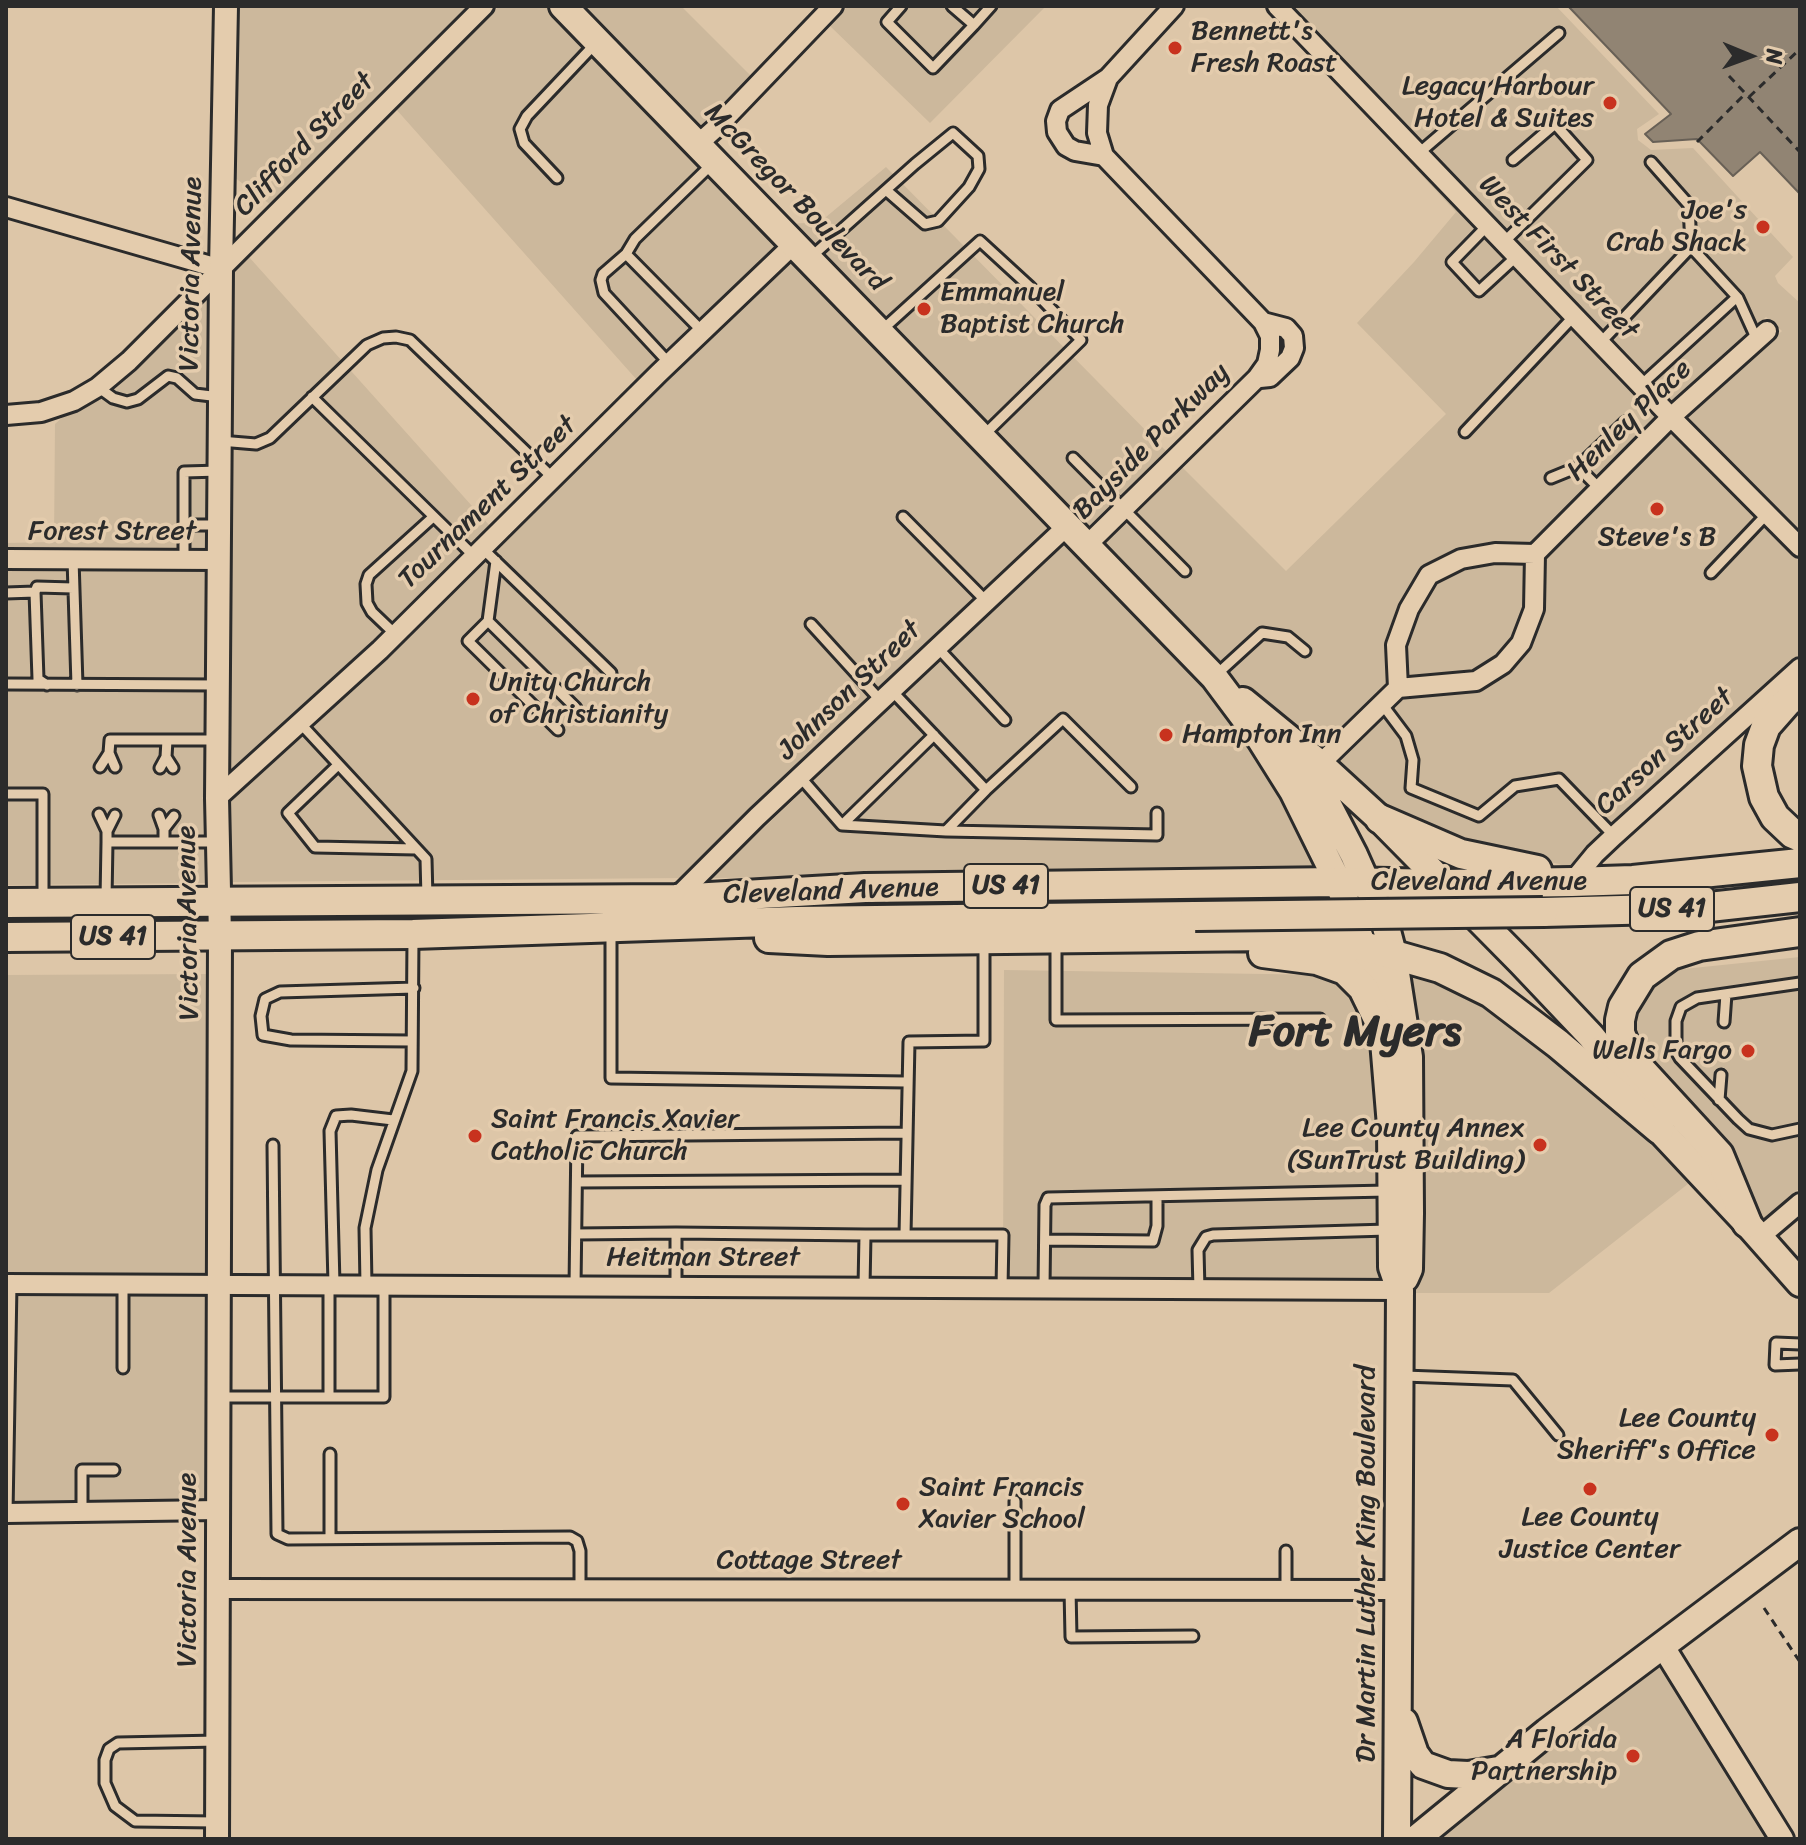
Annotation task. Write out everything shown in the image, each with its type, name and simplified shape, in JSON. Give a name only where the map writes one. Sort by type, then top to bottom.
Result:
[{"type":"main road","name":"McGregor Boulevard","points":[[563,6],[1214,677],[1261,740],[1293,791],[1338,882]]},
{"type":"main road","name":"McGregor Boulevard","points":[[1214,677],[1320,764],[1380,819],[1591,1036],[1632,1087],[1659,1129],[1800,1283]]},
{"type":"main road","points":[[1800,694],[1788,701],[1766,726],[1759,745],[1757,766],[1764,797],[1775,817],[1800,837]]},
{"type":"main road","name":"McGregor Boulevard","points":[[1272,723],[1328,805],[1368,882]]},
{"type":"main road","points":[[1380,819],[1461,854],[1556,874],[1572,882]]},
{"type":"main road","name":"Cleveland Avenue","points":[[6,903],[675,899],[865,888],[1572,882],[1647,879],[1800,863]]},
{"type":"main road","points":[[1338,882],[1386,927],[1440,968]]},
{"type":"main road","name":"Dr Martin Luther King Boulevard","points":[[1338,882],[1363,946],[1377,995],[1391,1126],[1392,1267],[1400,1290],[1397,1839]]},
{"type":"main road","name":"Dr Martin Luther King Boulevard","points":[[1368,882],[1393,954],[1409,1057],[1409,1269],[1400,1290]]},
{"type":"main road","points":[[1413,883],[1437,897],[1558,1021],[1591,1036]]},
{"type":"main road","name":"Cleveland Avenue","points":[[6,937],[413,934],[813,921],[1543,912],[1700,908],[1800,897]]},
{"type":"main road","points":[[657,927],[828,941],[1271,936],[1363,946],[1440,968],[1491,993],[1558,1044],[1659,1129]]},
{"type":"main road","points":[[1754,1230],[1719,1155],[1630,1058],[1620,1033],[1620,1020],[1623,1007],[1642,976],[1671,955],[1699,946],[1800,932]]},
{"type":"main road","points":[[1091,939],[1144,948],[1237,950],[1317,960],[1345,970],[1363,988],[1383,1029]]},
{"type":"main road","points":[[1416,1839],[1662,1645],[1800,1542]]},
{"type":"main road","points":[[1398,1706],[1415,1754],[1423,1765],[1448,1774],[1468,1775],[1502,1769]]},
{"type":"street","name":"Victoria Avenue","points":[[217,1830],[220,937],[217,798],[226,6]]},
{"type":"street","name":"Clifford Street","points":[[6,415],[41,412],[74,401],[98,387],[129,361],[484,6]]},
{"type":"street","points":[[706,153],[717,127],[833,6]]},
{"type":"street","points":[[1108,78],[1098,105],[1097,133],[1104,156],[1075,151],[1066,146],[1057,132],[1056,121],[1060,110],[1108,78],[1174,6]]},
{"type":"street","name":"West First Street","points":[[1277,6],[1800,547]]},
{"type":"street","name":"Bayside Parkway","points":[[1087,545],[1257,378],[1267,364],[1270,350],[1270,336],[1263,322],[1104,156]]},
{"type":"street","points":[[6,207],[221,269]]},
{"type":"street","name":"Tournament Street","points":[[217,798],[395,634],[702,332],[801,252]]},
{"type":"street","name":"Henley Place","points":[[1535,554],[1671,417],[1762,336]]},
{"type":"street","name":"Johnson Street","points":[[675,899],[1066,527]]},
{"type":"street","points":[[1320,764],[1398,688],[1476,681],[1503,664],[1521,643],[1534,609],[1535,554],[1495,553],[1461,559],[1429,575],[1409,609],[1396,645],[1398,688]]},
{"type":"street","name":"Forest Street","points":[[6,559],[219,560]]},
{"type":"street","name":"Carson Street","points":[[1572,882],[1614,836],[1800,668]]},
{"type":"street","points":[[1754,1230],[1800,1203]]},
{"type":"street","name":"Heitman Street","points":[[9,1284],[1400,1290]]},
{"type":"street","points":[[6,1513],[218,1510]]},
{"type":"street","name":"Cottage Street","points":[[219,1589],[1399,1590]]},
{"type":"street","points":[[1662,1645],[1782,1839]]},
{"type":"lane","points":[[901,6],[887,22],[933,68],[991,6]]},
{"type":"lane","points":[[952,6],[974,25]]},
{"type":"lane","points":[[1419,153],[1559,33]]},
{"type":"lane","points":[[557,178],[524,143],[520,129],[527,116],[597,42]]},
{"type":"lane","points":[[1488,225],[1452,262],[1479,291],[1587,160],[1555,124],[1513,160]]},
{"type":"lane","points":[[801,252],[886,190],[953,133],[978,156],[979,169],[969,187],[938,221],[925,224],[886,190]]},
{"type":"lane","points":[[669,363],[601,288],[603,274],[626,254],[706,153]]},
{"type":"lane","points":[[1651,162],[1689,205],[1691,247],[1737,297],[1762,336]]},
{"type":"lane","points":[[880,332],[980,241],[1029,286],[1081,340],[982,437]]},
{"type":"lane","points":[[1601,342],[1691,247]]},
{"type":"lane","points":[[626,254],[702,332]]},
{"type":"lane","points":[[1641,385],[1737,297]]},
{"type":"lane","points":[[1465,432],[1575,315]]},
{"type":"lane","points":[[220,441],[256,444],[270,438],[367,345],[383,338],[396,337],[410,340],[553,478]]},
{"type":"lane","points":[[98,387],[113,398],[127,402],[138,399],[168,376],[177,378],[195,394],[221,397]]},
{"type":"lane","points":[[312,397],[432,518],[478,552],[496,561],[611,673]]},
{"type":"lane","points":[[1551,478],[1578,467],[1625,422]]},
{"type":"lane","points":[[1073,458],[1185,571]]},
{"type":"lane","points":[[1578,467],[1600,489]]},
{"type":"lane","points":[[184,559],[184,472],[220,471]]},
{"type":"lane","points":[[1711,573],[1767,514]]},
{"type":"lane","points":[[903,517],[986,601]]},
{"type":"lane","points":[[395,634],[372,612],[367,603],[366,584],[369,575],[432,518]]},
{"type":"lane","points":[[184,525],[220,525]]},
{"type":"lane","points":[[73,559],[77,685]]},
{"type":"lane","points":[[496,561],[488,621],[468,641],[558,730]]},
{"type":"lane","points":[[47,685],[38,679],[35,592],[37,587],[73,588]]},
{"type":"lane","points":[[6,593],[35,592]]},
{"type":"lane","points":[[488,621],[576,708]]},
{"type":"lane","points":[[811,624],[887,696],[934,735],[986,790]]},
{"type":"lane","points":[[1214,677],[1262,633],[1288,637],[1305,651]]},
{"type":"lane","points":[[937,647],[1005,720]]},
{"type":"lane","points":[[6,684],[218,685]]},
{"type":"lane","points":[[1382,704],[1406,736],[1413,760],[1411,788],[1479,816],[1515,786],[1559,779],[1614,836]]},
{"type":"lane","points":[[946,831],[1063,719],[1131,787]]},
{"type":"lane","points":[[300,723],[426,859],[427,900]]},
{"type":"lane","points":[[842,825],[934,735]]},
{"type":"lane","points":[[115,767],[109,753],[110,740],[218,740]]},
{"type":"lane","points":[[160,768],[166,757],[167,740]]},
{"type":"lane","points":[[100,767],[109,753]]},
{"type":"lane","points":[[166,757],[173,768]]},
{"type":"lane","points":[[338,765],[288,813],[315,847],[416,849]]},
{"type":"lane","points":[[801,778],[842,825],[946,831],[1157,835],[1157,813]]},
{"type":"lane","points":[[6,794],[43,794],[43,903]]},
{"type":"lane","points":[[99,814],[107,837]]},
{"type":"lane","points":[[106,903],[107,837],[115,815]]},
{"type":"lane","points":[[159,815],[164,842]]},
{"type":"lane","points":[[164,829],[174,816]]},
{"type":"lane","points":[[107,837],[164,842],[219,842]]},
{"type":"lane","points":[[611,927],[611,1078],[906,1082]]},
{"type":"lane","points":[[219,1397],[384,1397],[375,1285],[365,1228],[377,1170],[412,1071],[413,934]]},
{"type":"lane","points":[[905,1235],[909,1042],[984,1041],[984,940]]},
{"type":"lane","points":[[1056,940],[1056,1020],[1320,1019]]},
{"type":"lane","points":[[1800,983],[1687,1002],[1677,1013],[1676,1021],[1676,1051],[1680,1058],[1749,1129],[1760,1133],[1785,1134],[1800,1129]]},
{"type":"lane","points":[[412,1041],[291,1040],[263,1035],[261,1016],[265,999],[280,992],[414,988]]},
{"type":"lane","points":[[1724,1022],[1726,994]]},
{"type":"lane","points":[[1719,1100],[1721,1075]]},
{"type":"lane","points":[[329,1397],[332,1284],[330,1131],[336,1116],[393,1120]]},
{"type":"lane","points":[[575,1286],[577,1136],[906,1133]]},
{"type":"lane","points":[[273,1145],[277,1534],[288,1539],[570,1537],[577,1541],[580,1551],[580,1589]]},
{"type":"lane","points":[[577,1182],[905,1180]]},
{"type":"lane","points":[[1044,1288],[1045,1205],[1048,1198],[1392,1191]]},
{"type":"lane","points":[[1045,1240],[1153,1241],[1157,1226],[1157,1196]]},
{"type":"lane","points":[[1199,1290],[1198,1250],[1206,1237],[1392,1230]]},
{"type":"lane","points":[[676,1233],[676,1286]]},
{"type":"lane","points":[[576,1234],[1003,1235],[1002,1288]]},
{"type":"lane","points":[[864,1287],[865,1235]]},
{"type":"lane","points":[[6,1513],[9,1284]]},
{"type":"lane","points":[[123,1284],[123,1368]]},
{"type":"lane","points":[[1800,1344],[1776,1343],[1775,1365],[1800,1364]]},
{"type":"lane","points":[[1400,1376],[1513,1380],[1558,1435]]},
{"type":"lane","points":[[330,1454],[330,1538]]},
{"type":"lane","points":[[82,1512],[82,1470],[114,1470]]},
{"type":"lane","points":[[1015,1501],[1015,1589]]},
{"type":"lane","points":[[1286,1551],[1286,1590]]},
{"type":"lane","points":[[1070,1589],[1071,1637],[1193,1636]]},
{"type":"lane","points":[[217,1830],[135,1821],[115,1806],[105,1783],[105,1760],[109,1749],[118,1743],[218,1741]]},
{"type":"path","points":[[1697,142],[1800,49]]},
{"type":"path","points":[[1729,76],[1800,152]]},
{"type":"path","points":[[1764,1608],[1800,1662]]},
{"type":"shaded area","points":[[238,6],[469,6],[271,205],[234,177]]},
{"type":"shaded area","points":[[499,6],[549,6],[779,243],[637,380],[395,108]]},
{"type":"shaded area","points":[[578,6],[681,6],[751,76],[698,129]]},
{"type":"shaded area","points":[[848,6],[1046,6],[930,123],[829,25]]},
{"type":"shaded area","points":[[1291,6],[1556,6],[1659,114],[1637,129],[1638,140],[1651,150],[1693,148],[1793,257],[1775,276],[1778,283],[1800,303],[1800,532],[1686,418],[1782,331],[1766,317],[1672,402]]},
{"type":"shaded area","points":[[1568,6],[1800,6],[1800,194],[1760,152],[1733,176],[1697,139],[1653,142],[1645,134],[1671,114]]},
{"type":"shaded area","points":[[1321,67],[1656,417],[1530,544],[1495,543],[1458,549],[1419,570],[1399,605],[1386,642],[1387,684],[1319,749],[1276,710],[1273,711],[1222,670],[1102,546],[1182,467],[1286,571],[1446,414],[1357,323],[1456,212]]},
{"type":"shaded area","points":[[886,167],[1167,452],[1087,531],[790,224],[820,222]]},
{"type":"shaded area","points":[[249,257],[489,525],[371,643],[229,774],[232,273]]},
{"type":"shaded area","points":[[793,259],[1051,526],[681,878],[231,882],[229,802],[388,657]]},
{"type":"shaded area","points":[[210,295],[208,550],[6,549],[6,543],[54,542],[55,424],[65,415],[105,395],[137,368]]},
{"type":"shaded area","points":[[1671,432],[1800,562],[1800,654],[1587,847],[1569,869],[1559,864],[1464,845],[1387,811],[1335,764],[1403,697],[1477,691],[1512,670],[1531,646],[1544,613],[1546,558]]},
{"type":"shaded area","points":[[1066,541],[1199,677],[1251,745],[1283,796],[1319,868],[1275,866],[1028,875],[711,878]]},
{"type":"shaded area","points":[[1495,563],[1524,564],[1522,608],[1511,638],[1495,657],[1471,672],[1409,677],[1407,646],[1419,613],[1437,582],[1465,569]]},
{"type":"shaded area","points":[[6,569],[207,570],[206,794],[202,798],[206,802],[208,883],[6,885]]},
{"type":"shaded area","points":[[1800,957],[1800,1188],[1761,1222],[1639,1052],[1631,1022],[1640,998],[1664,971]]},
{"type":"shaded area","points":[[1004,970],[1329,975],[1354,993],[1372,1031],[1380,1127],[1385,1280],[1003,1278]]},
{"type":"shaded area","points":[[209,974],[208,1273],[6,1274],[6,975]]},
{"type":"shaded area","points":[[1408,974],[1423,974],[1485,1001],[1650,1135],[1693,1180],[1549,1293],[1413,1293],[1421,1269]]},
{"type":"shaded area","points":[[6,1294],[208,1294],[206,1500],[6,1503]]},
{"type":"shaded area","points":[[1659,1661],[1769,1839],[1434,1839],[1514,1774]]},
{"type":"place","name":"Bennett's Fresh Roast","points":[[1175,48]]},
{"type":"place","name":"Legacy Harbour Hotel & Suites","points":[[1610,103]]},
{"type":"place","name":"Joe's Crab Shack","points":[[1763,227]]},
{"type":"place","name":"Emmanuel Baptist Church","points":[[924,309]]},
{"type":"place","name":"Steve's B","points":[[1657,509]]},
{"type":"place","name":"Unity Church of Christianity","points":[[473,699]]},
{"type":"place","name":"Hampton Inn","points":[[1166,735]]},
{"type":"place","name":"Wells Fargo","points":[[1748,1051]]},
{"type":"place","name":"Saint Francis Xavier Catholic Church","points":[[475,1136]]},
{"type":"place","name":"Lee County Annex (SunTrust Building)","points":[[1540,1145]]},
{"type":"place","name":"Lee County Sheriff's Office","points":[[1772,1435]]},
{"type":"place","name":"Lee County Justice Center","points":[[1590,1489]]},
{"type":"place","name":"Saint Francis Xavier School","points":[[903,1504]]},
{"type":"place","name":"A Florida Partnership","points":[[1633,1756]]},
{"type":"district","name":"Fort Myers","points":[[1355,1034]]}]
